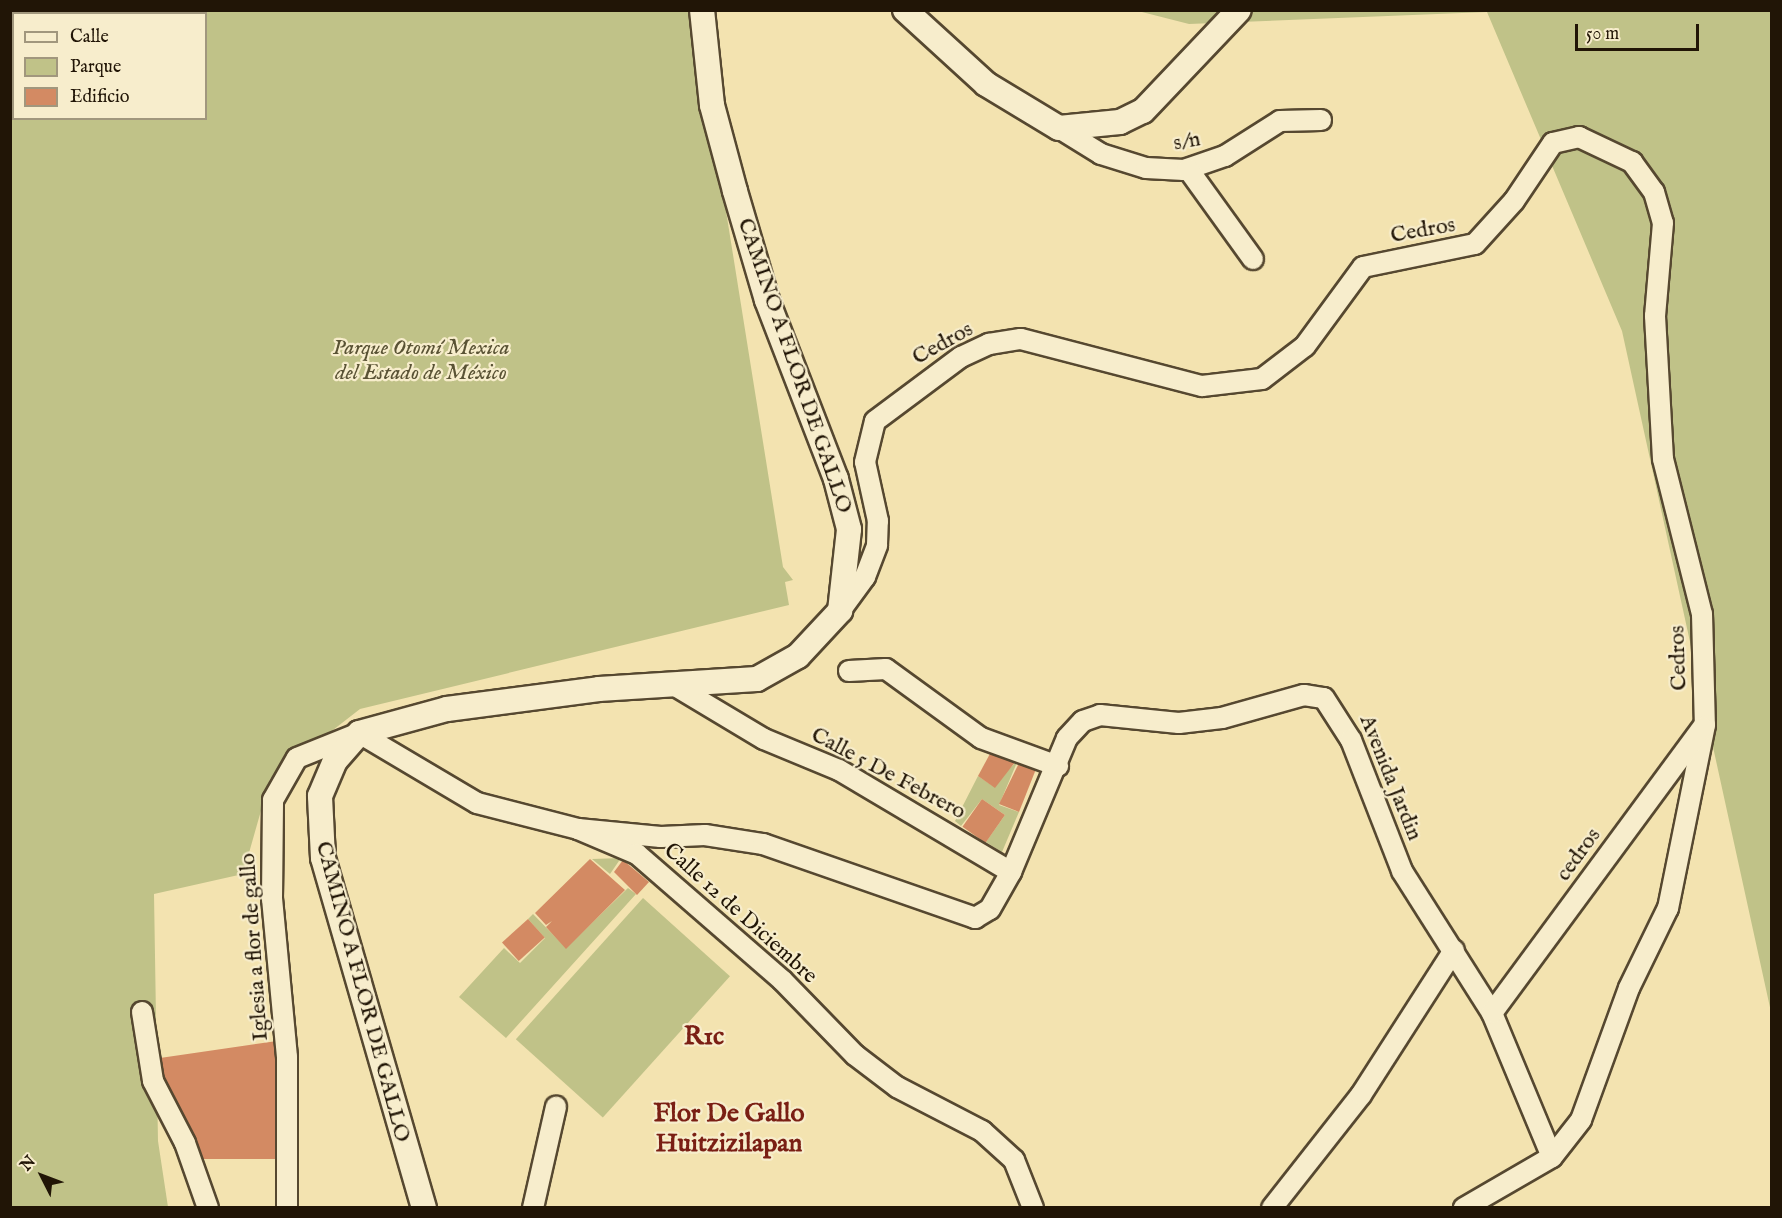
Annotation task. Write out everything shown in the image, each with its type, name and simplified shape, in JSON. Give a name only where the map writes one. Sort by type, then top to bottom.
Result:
[{"type":"street","name":"CAMINO A FLOR DE GALLO","points":[[702,10],[712,105],[735,192],[767,300],[836,479],[849,529],[840,611]]},
{"type":"street","points":[[905,10],[986,84],[1059,128],[1120,122],[1143,111],[1239,10]]},
{"type":"street","name":"s/n","points":[[1059,128],[1081,145],[1123,162],[1188,169],[1225,156],[1280,121],[1321,120]]},
{"type":"street","name":"Cedros","points":[[840,611],[865,577],[877,545],[878,521],[866,462],[875,421],[961,357],[989,344],[1021,339],[1202,386],[1262,379],[1305,346],[1363,267],[1475,244],[1514,201],[1553,143],[1579,137],[1632,162],[1660,207],[1655,316],[1663,459],[1702,614],[1705,725],[1668,908],[1629,988],[1581,1120],[1552,1157]]},
{"type":"street","points":[[1188,169],[1253,259]]},
{"type":"street","points":[[359,733],[447,709],[544,695],[732,684],[780,669],[840,611]]},
{"type":"street","points":[[849,671],[886,669],[981,738],[1058,766]]},
{"type":"street","name":"Calle 5 De Febrero","points":[[677,687],[764,739],[839,770],[1011,872]]},
{"type":"street","name":"Avenida Jardin","points":[[578,829],[641,836],[705,835],[762,844],[963,916],[975,918],[990,909],[1011,872],[1073,730],[1100,715],[1179,723],[1222,718],[1304,695],[1324,698],[1351,740],[1402,871],[1492,1013],[1552,1157]]},
{"type":"street","name":"cedros","points":[[1492,1013],[1705,725]]},
{"type":"street","name":"CAMINO A FLOR DE GALLO","points":[[359,733],[328,775],[320,796],[319,828],[336,907],[424,1208]]},
{"type":"street","name":"Calle 12 de Diciembre","points":[[359,733],[477,803],[578,829],[637,854],[782,980],[855,1055],[897,1087],[982,1131],[1014,1160],[1033,1208]]},
{"type":"street","name":"Iglesia a flor de gallo","points":[[287,1208],[287,1047],[272,899],[273,800],[297,758],[327,741],[359,733]]},
{"type":"street","points":[[1272,1208],[1360,1095],[1454,950]]},
{"type":"street","points":[[142,1012],[153,1081],[185,1143],[208,1208]]},
{"type":"street","points":[[533,1208],[556,1107]]},
{"type":"street","points":[[1464,1208],[1552,1157]]},
{"type":"green space","name":"Parque Otomí Mexica del Estado de México","points":[[10,11],[694,11],[783,567],[793,580],[785,582],[789,605],[360,709],[270,779],[243,874],[154,894],[158,1141],[168,1207],[11,1207]]},
{"type":"green space","points":[[1138,11],[1771,11],[1771,1012],[1622,331],[1487,12],[1189,24]]},
{"type":"green space","points":[[1018,760],[999,805],[1019,812],[1002,852],[986,842],[1005,815],[982,799],[961,826],[955,821],[978,776],[993,786]]},
{"type":"green space","points":[[621,858],[610,874],[592,859]]},
{"type":"green space","points":[[628,888],[636,894],[506,1038],[459,997],[504,948],[520,963],[545,938],[528,919],[533,914],[566,948]]},
{"type":"green space","points":[[643,898],[730,976],[603,1117],[516,1039]]},
{"type":"building","points":[[992,750],[1016,761],[995,788],[978,776]]},
{"type":"building","points":[[1020,761],[1038,764],[1019,812],[999,804]]},
{"type":"building","points":[[982,799],[1005,815],[985,843],[962,827]]},
{"type":"building","points":[[590,859],[625,890],[566,949],[546,927],[552,921],[546,925],[535,913]]},
{"type":"building","points":[[623,860],[649,882],[637,895],[614,872]]},
{"type":"building","points":[[528,919],[545,938],[519,961],[502,942]]},
{"type":"building","points":[[284,1040],[285,1159],[198,1159],[182,1112],[154,1067],[160,1058]]},
{"type":"district","name":"R1c","points":[[704,1037]]},
{"type":"district","name":"Flor De Gallo Huitzizilapan","points":[[729,1129]]}]
